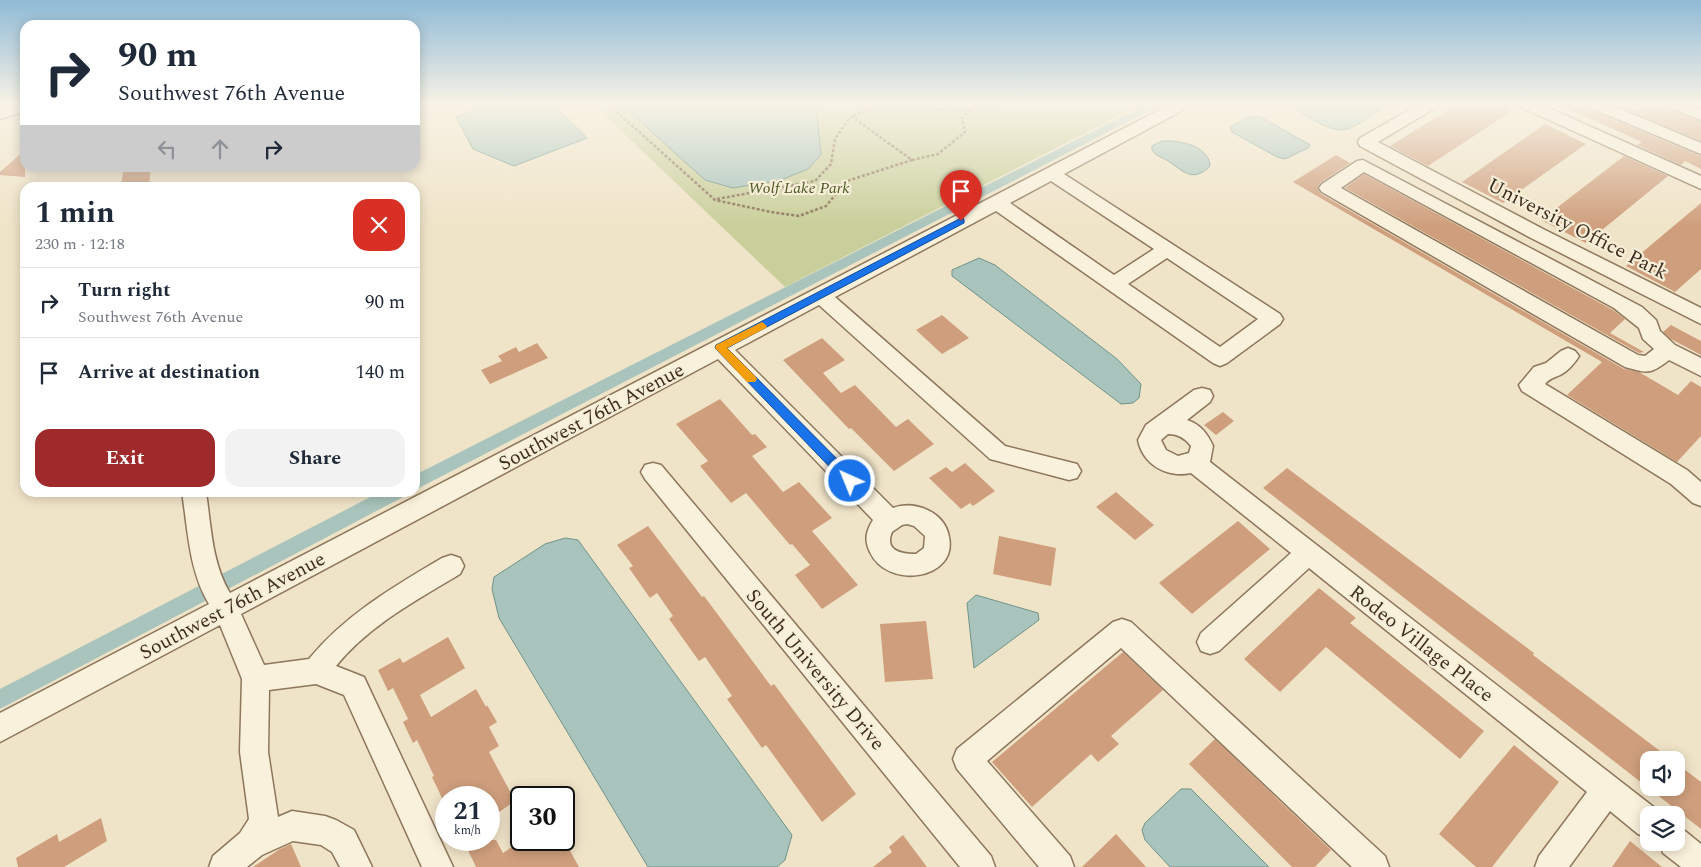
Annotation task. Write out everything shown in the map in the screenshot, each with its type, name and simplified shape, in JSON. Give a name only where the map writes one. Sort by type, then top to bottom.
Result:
[{"type":"street","name":"Southwest 76th Avenue","points":[[0,728],[1104,145]]},
{"type":"street","name":"University Office Park","points":[[1372,145],[1538,234],[1699,313]]},
{"type":"street","points":[[1618,145],[1701,183]]},
{"type":"street","points":[[1668,350],[1648,365],[1632,362],[1328,188],[1363,165],[1621,303],[1635,312],[1649,325],[1650,334],[1668,350],[1701,368]]},
{"type":"street","points":[[996,202],[1112,285],[1220,358],[1273,319],[1051,173]]},
{"type":"street","points":[[1112,285],[1168,249]]},
{"type":"street","points":[[820,295],[998,453],[1068,471]]},
{"type":"street","points":[[720,348],[888,520]]},
{"type":"street","points":[[1568,356],[1554,369],[1542,373],[1530,385],[1699,488]]},
{"type":"street","points":[[1164,425],[1180,426],[1195,434],[1200,440],[1203,453],[1195,463],[1188,466],[1170,464],[1154,454],[1149,440],[1151,433],[1202,396]]},
{"type":"street","name":"Rodeo Village Place","points":[[1195,463],[1640,816]]},
{"type":"street","name":"South University Drive","points":[[653,472],[980,867]]},
{"type":"street","points":[[195,497],[204,559],[212,586],[226,609],[256,679],[254,752],[264,821],[250,844],[224,867]]},
{"type":"street","points":[[1210,642],[1308,553]]},
{"type":"street","points":[[316,671],[328,654],[348,634],[451,566]]},
{"type":"street","points":[[1059,867],[967,758],[1122,631],[1374,867]]},
{"type":"street","points":[[256,679],[316,671],[354,686],[438,867]]},
{"type":"street","points":[[1550,867],[1607,790]]},
{"type":"street","points":[[250,844],[292,826],[325,831],[343,841],[357,867]]},
{"type":"street","points":[[1685,851],[1701,864]]},
{"type":"path","points":[[654,145],[715,200],[800,216],[826,206],[847,181],[912,160],[938,154],[948,145]]},
{"type":"path","points":[[715,200],[815,181],[831,164],[834,145]]},
{"type":"path","points":[[892,145],[912,160]]},
{"type":"green space","name":"Wolf Lake Park","points":[[636,145],[1061,145],[785,287]]},
{"type":"water","points":[[471,145],[568,145],[514,166],[473,149]]},
{"type":"water","points":[[667,145],[820,145],[821,155],[808,169],[781,180],[733,188],[705,180]]},
{"type":"water","points":[[1193,145],[1204,153],[1210,166],[1199,174],[1185,173],[1156,155],[1152,150],[1152,146]]},
{"type":"water","points":[[1256,145],[1310,145],[1285,159],[1277,157]]},
{"type":"water","points":[[979,258],[995,265],[1117,359],[1141,384],[1139,398],[1133,403],[1121,404],[952,276],[952,270]]},
{"type":"water","points":[[565,538],[578,540],[792,835],[785,860],[777,867],[648,867],[499,618],[492,589],[494,577],[545,544]]},
{"type":"water","points":[[976,595],[1038,613],[1039,620],[974,668],[967,603]]},
{"type":"water","points":[[1181,789],[1191,789],[1269,867],[1170,867],[1145,840],[1142,830],[1145,823]]},
{"type":"building","points":[[1391,145],[1459,145],[1428,166]]},
{"type":"building","points":[[1514,145],[1584,145],[1503,203],[1462,182]]},
{"type":"building","points":[[1638,145],[1676,145],[1701,156],[1701,169],[1685,161],[1681,165]]},
{"type":"building","points":[[20,154],[20,172],[25,172],[25,177],[0,175],[0,172]]},
{"type":"building","points":[[1336,155],[1350,163],[1320,183],[1317,188],[1321,194],[1624,369],[1639,372],[1678,395],[1691,381],[1701,387],[1701,436],[1677,462],[1567,395],[1602,362],[1293,182]]},
{"type":"building","points":[[1624,156],[1668,176],[1586,243],[1541,220]]},
{"type":"building","points":[[123,172],[151,172],[149,182],[122,182]]},
{"type":"building","points":[[1364,174],[1613,310],[1625,319],[1610,333],[1644,352],[1639,353],[1345,188]]},
{"type":"building","points":[[1701,203],[1701,269],[1675,292],[1626,266]]},
{"type":"building","points":[[942,315],[969,338],[942,354],[916,330]]},
{"type":"building","points":[[1671,325],[1701,341],[1701,355],[1671,339],[1663,332]]},
{"type":"building","points":[[822,338],[845,360],[823,373],[841,393],[855,385],[896,427],[908,419],[934,444],[894,471],[851,428],[849,429],[783,360]]},
{"type":"building","points":[[537,343],[548,358],[490,384],[481,370],[502,361],[498,356],[516,347],[519,352]]},
{"type":"building","points":[[720,399],[752,435],[755,434],[767,447],[752,456],[783,492],[799,482],[832,518],[812,531],[858,585],[822,609],[795,575],[810,565],[792,544],[790,545],[746,493],[731,503],[700,466],[708,461],[676,424]]},
{"type":"building","points":[[1223,412],[1234,421],[1216,435],[1204,425]]},
{"type":"building","points":[[965,463],[995,491],[973,506],[970,503],[961,509],[929,478],[946,467],[952,472]]},
{"type":"building","points":[[1287,468],[1534,653],[1533,655],[1660,751],[1640,751],[1640,782],[1263,488]]},
{"type":"building","points":[[1116,492],[1154,525],[1135,540],[1096,507]]},
{"type":"building","points":[[1238,521],[1270,549],[1192,614],[1159,583]]},
{"type":"building","points":[[648,526],[702,597],[704,596],[771,686],[774,684],[856,794],[822,822],[766,745],[762,748],[727,699],[732,696],[705,657],[699,661],[669,619],[673,616],[657,593],[650,598],[629,568],[633,566],[617,545]]},
{"type":"building","points":[[999,536],[1056,548],[1051,586],[993,574]]},
{"type":"building","points":[[1319,588],[1356,618],[1350,623],[1484,731],[1460,759],[1326,647],[1280,692],[1244,659]]},
{"type":"building","points":[[926,621],[933,679],[885,682],[880,624]]},
{"type":"building","points":[[448,637],[465,668],[420,695],[431,717],[476,689],[497,722],[489,727],[499,746],[489,752],[510,792],[510,804],[500,811],[500,786],[436,786],[432,777],[434,776],[417,740],[413,743],[403,722],[408,719],[393,688],[388,691],[378,670],[400,658],[403,663]]},
{"type":"building","points":[[1123,652],[1163,690],[1111,736],[1119,744],[1098,762],[1091,754],[1032,807],[992,762]]},
{"type":"building","points":[[1215,739],[1331,850],[1315,867],[1292,867],[1189,764]]},
{"type":"building","points":[[1514,745],[1559,782],[1492,867],[1476,867],[1439,834]]},
{"type":"building","points":[[1685,770],[1701,782],[1701,829],[1685,817],[1685,806],[1671,806],[1659,796],[1685,796]]},
{"type":"building","points":[[101,818],[107,841],[64,867],[18,867],[16,858],[57,834],[59,842]]},
{"type":"building","points":[[1116,834],[1146,867],[1082,867]]},
{"type":"building","points":[[903,835],[927,867],[873,867],[892,852],[889,847]]},
{"type":"building","points":[[1630,841],[1662,867],[1612,867]]},
{"type":"building","points":[[291,844],[301,867],[253,867],[280,849]]},
{"type":"building","points":[[500,847],[503,853],[510,848],[510,851],[570,851],[579,867],[476,867],[468,851],[500,851]]},
{"type":"waterway","points":[[420,480],[1075,145]]},
{"type":"waterway","points":[[0,699],[387,497]]},
{"type":"slow traffic","points":[[751,379],[720,348],[762,326]]},
{"type":"route","points":[[850,481],[720,348],[961,221]]}]
